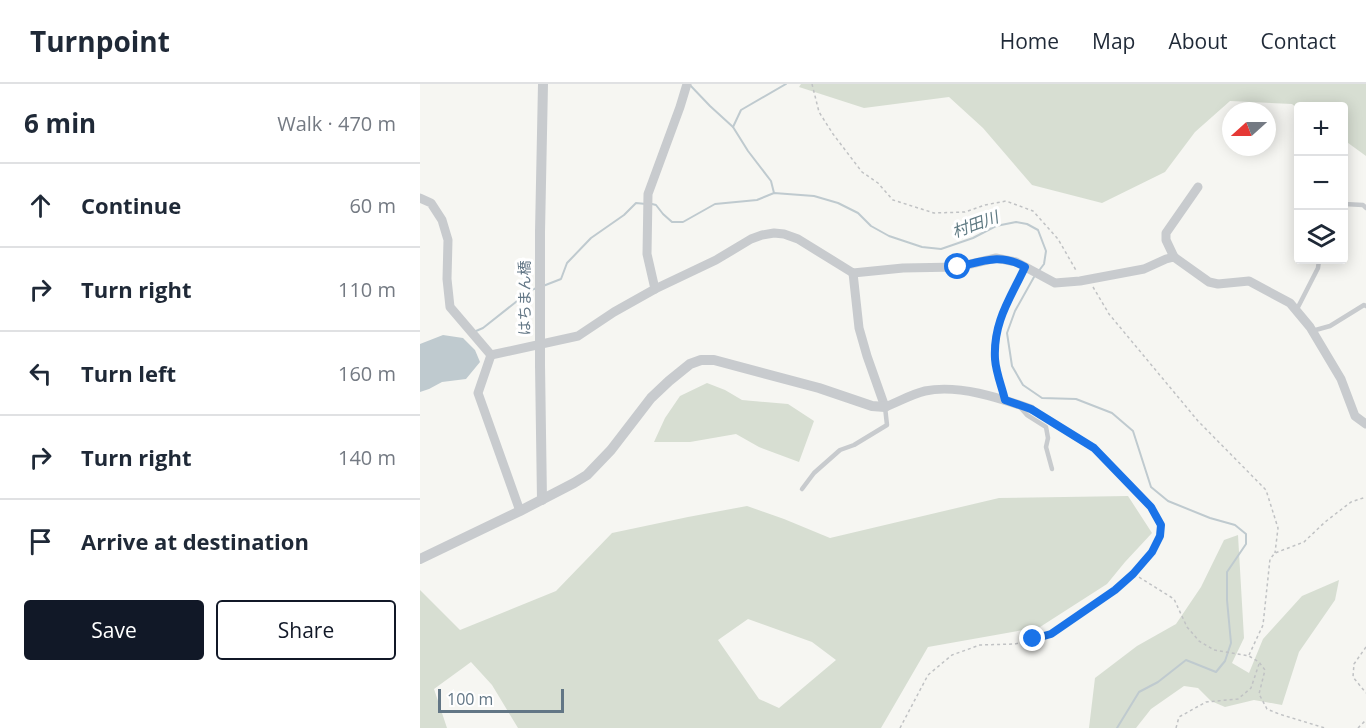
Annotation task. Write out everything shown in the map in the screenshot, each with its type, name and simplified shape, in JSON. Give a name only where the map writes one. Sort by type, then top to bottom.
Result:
[{"type":"street","name":"はちまん橋","points":[[542,500],[540,232],[543,84]]},
{"type":"street","points":[[655,289],[647,254],[648,194],[687,84]]},
{"type":"street","points":[[1198,187],[1166,233],[1166,240],[1174,257],[1209,282],[1218,285],[1250,281],[1290,303],[1312,331],[1341,378],[1354,416],[1366,424]]},
{"type":"street","points":[[420,198],[431,203],[442,220],[448,240],[447,279],[450,307],[491,355]]},
{"type":"street","points":[[491,355],[578,336],[655,289],[716,261],[751,239],[774,232],[798,239],[853,273],[903,268],[958,267],[996,258],[1016,262],[1055,283],[1144,269],[1174,257]]},
{"type":"street","points":[[853,273],[859,328],[885,407]]},
{"type":"street","points":[[491,355],[478,393],[520,511]]},
{"type":"street","points":[[420,559],[542,500],[587,475],[611,450],[651,398],[681,370],[701,360],[714,360],[819,388],[872,406],[885,407],[924,391],[949,389],[1005,400],[1031,409]]},
{"type":"lane","points":[[1348,204],[1364,205],[1366,208]]},
{"type":"lane","points":[[1296,311],[1318,264]]},
{"type":"lane","points":[[1005,400],[995,361],[995,337],[1000,319],[1025,267]]},
{"type":"lane","points":[[1312,331],[1330,326],[1364,305],[1366,306]]},
{"type":"lane","points":[[1019,405],[1027,415],[1046,427],[1048,438],[1046,447],[1052,469]]},
{"type":"lane","points":[[802,489],[814,473],[840,450],[854,445],[887,425],[885,407]]},
{"type":"path","points":[[812,84],[819,112],[833,134],[862,172],[878,183],[893,200],[934,213],[965,213],[985,205],[1006,201],[1033,211],[1058,239],[1109,314],[1198,421],[1266,490],[1278,528],[1275,553]]},
{"type":"path","points":[[900,728],[928,675],[952,655],[980,645],[1015,644],[1051,634],[1115,590],[1133,574],[1152,552],[1160,536],[1161,525],[1151,507],[1094,448],[1031,409]]},
{"type":"path","points":[[1249,656],[1263,626],[1270,559],[1275,553],[1304,542],[1324,522],[1351,502],[1366,497]]},
{"type":"path","points":[[1133,574],[1174,599],[1187,627],[1199,641],[1214,650],[1249,656],[1259,662],[1265,670],[1259,694],[1267,709],[1324,728]]},
{"type":"path","points":[[1366,647],[1354,664],[1353,677],[1366,693]]},
{"type":"path","points":[[1176,728],[1179,717],[1206,702],[1238,699],[1251,688],[1259,662]]},
{"type":"path","points":[[1358,728],[1366,720]]},
{"type":"shaded area","points":[[801,84],[1366,84],[1366,156],[1348,143],[1348,102],[1294,102],[1294,106],[1276,102],[1222,102],[1222,108],[1195,132],[1165,172],[1102,203],[1032,185],[983,128],[949,97],[864,108],[799,87]]},
{"type":"shaded area","points":[[443,335],[463,338],[475,350],[480,362],[466,379],[442,382],[420,392],[420,344]]},
{"type":"shaded area","points":[[707,383],[742,400],[788,404],[814,421],[799,462],[759,447],[736,434],[690,442],[654,442],[665,418],[680,396]]},
{"type":"shaded area","points":[[1128,496],[1152,533],[1107,584],[1040,627],[928,647],[881,728],[518,728],[492,685],[471,662],[434,689],[447,728],[420,728],[420,590],[460,630],[556,591],[612,533],[747,506],[830,538],[999,498]],"holes":[[[748,619],[812,642],[836,660],[779,708],[759,699],[718,640]]]},
{"type":"shaded area","points":[[1238,535],[1244,638],[1232,663],[1249,673],[1263,639],[1302,596],[1339,580],[1335,600],[1299,652],[1282,705],[1254,700],[1225,707],[1211,701],[1198,688],[1184,686],[1151,709],[1136,728],[1089,728],[1095,678],[1137,646],[1176,624],[1201,587],[1224,540]]},
{"type":"waterway","name":"村田川","points":[[689,84],[733,127],[771,181],[774,193]]},
{"type":"waterway","name":"村田川","points":[[733,127],[741,110],[786,84]]},
{"type":"waterway","name":"村田川","points":[[652,204],[656,205],[672,222],[683,222],[715,204],[757,200],[774,193],[814,196],[838,203],[858,213],[871,226],[889,236],[922,247],[941,249],[973,238],[996,226],[1016,222],[1027,224],[1038,230],[1046,251],[1044,264],[1038,272]]},
{"type":"waterway","points":[[543,286],[561,279],[567,263],[591,238],[624,215],[636,203],[646,204]]},
{"type":"waterway","name":"村田川","points":[[1034,277],[1015,311],[1007,333],[1012,366],[1023,385],[1042,398],[1076,399],[1112,413],[1133,431],[1151,487],[1168,501],[1210,518],[1235,525],[1246,534],[1246,544],[1227,572],[1231,643],[1225,661],[1216,672],[1186,660],[1158,682],[1139,692],[1117,728]]},
{"type":"waterway","points":[[476,331],[531,290],[537,288]]},
{"type":"route","points":[[958,267],[996,258],[1016,262],[1025,267],[1000,319],[995,337],[995,361],[1005,400],[1031,409],[1094,448],[1151,507],[1161,525],[1160,536],[1152,552],[1133,574],[1115,590],[1051,634],[1033,639]]}]
